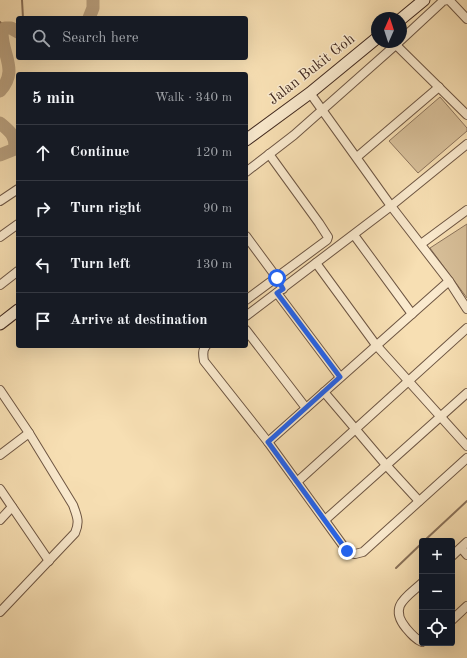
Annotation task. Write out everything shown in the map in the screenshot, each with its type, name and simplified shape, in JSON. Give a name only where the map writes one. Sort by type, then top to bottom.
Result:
[{"type":"main road","points":[[407,14],[424,0]]},
{"type":"main road","name":"Jalan Bukit Goh","points":[[248,139],[310,93],[371,43]]},
{"type":"main road","points":[[0,324],[16,312]]},
{"type":"street","points":[[407,35],[443,1],[450,1],[467,19]]},
{"type":"street","points":[[248,170],[294,136],[392,48]]},
{"type":"street","points":[[404,48],[438,87],[467,115]]},
{"type":"street","points":[[356,157],[438,87]]},
{"type":"street","points":[[310,93],[449,282],[467,309]]},
{"type":"street","points":[[248,315],[392,206],[467,144]]},
{"type":"street","points":[[248,299],[328,238],[270,154]]},
{"type":"street","points":[[0,201],[16,190]]},
{"type":"street","points":[[421,244],[467,210]]},
{"type":"street","points":[[0,237],[16,225]]},
{"type":"street","points":[[354,235],[412,314]]},
{"type":"street","points":[[248,239],[277,278],[280,291],[340,377]]},
{"type":"street","points":[[316,263],[376,345],[467,446]]},
{"type":"street","points":[[1,282],[16,272]]},
{"type":"street","points":[[268,442],[449,282]]},
{"type":"street","points":[[297,482],[467,328]]},
{"type":"street","points":[[248,333],[306,408]]},
{"type":"street","points":[[204,348],[202,354],[204,361],[268,442],[347,551],[355,554],[363,552],[467,458]]},
{"type":"street","points":[[0,390],[29,433],[73,505],[78,518],[79,526],[75,533],[49,562],[0,612]]},
{"type":"street","points":[[324,392],[386,465],[420,501]]},
{"type":"street","points":[[325,520],[467,393]]},
{"type":"street","points":[[0,456],[29,433]]},
{"type":"street","points":[[0,489],[49,562]]},
{"type":"street","points":[[0,520],[12,507]]},
{"type":"street","points":[[455,553],[464,545],[467,555]]},
{"type":"street","points":[[419,586],[401,602],[398,612],[398,616],[404,625],[416,640],[419,641]]},
{"type":"street","points":[[455,617],[467,606]]},
{"type":"shaded area","points":[[440,97],[467,128],[467,131],[418,173],[389,141]]},
{"type":"shaded area","points":[[467,224],[467,298],[430,248]]},
{"type":"waterway","points":[[22,0],[23,16]]},
{"type":"waterway","points":[[90,16],[93,8],[93,0]]},
{"type":"waterway","points":[[0,22],[5,28]]},
{"type":"waterway","points":[[0,91],[6,83],[9,69],[2,32],[5,28],[11,28],[16,31]]},
{"type":"waterway","points":[[0,123],[11,134],[15,144],[15,149],[0,155]]},
{"type":"waterway","points":[[427,538],[467,501]]},
{"type":"waterway","points":[[396,568],[419,546]]},
{"type":"route","points":[[277,278],[283,289],[277,293],[340,377],[268,442],[347,551]]}]
